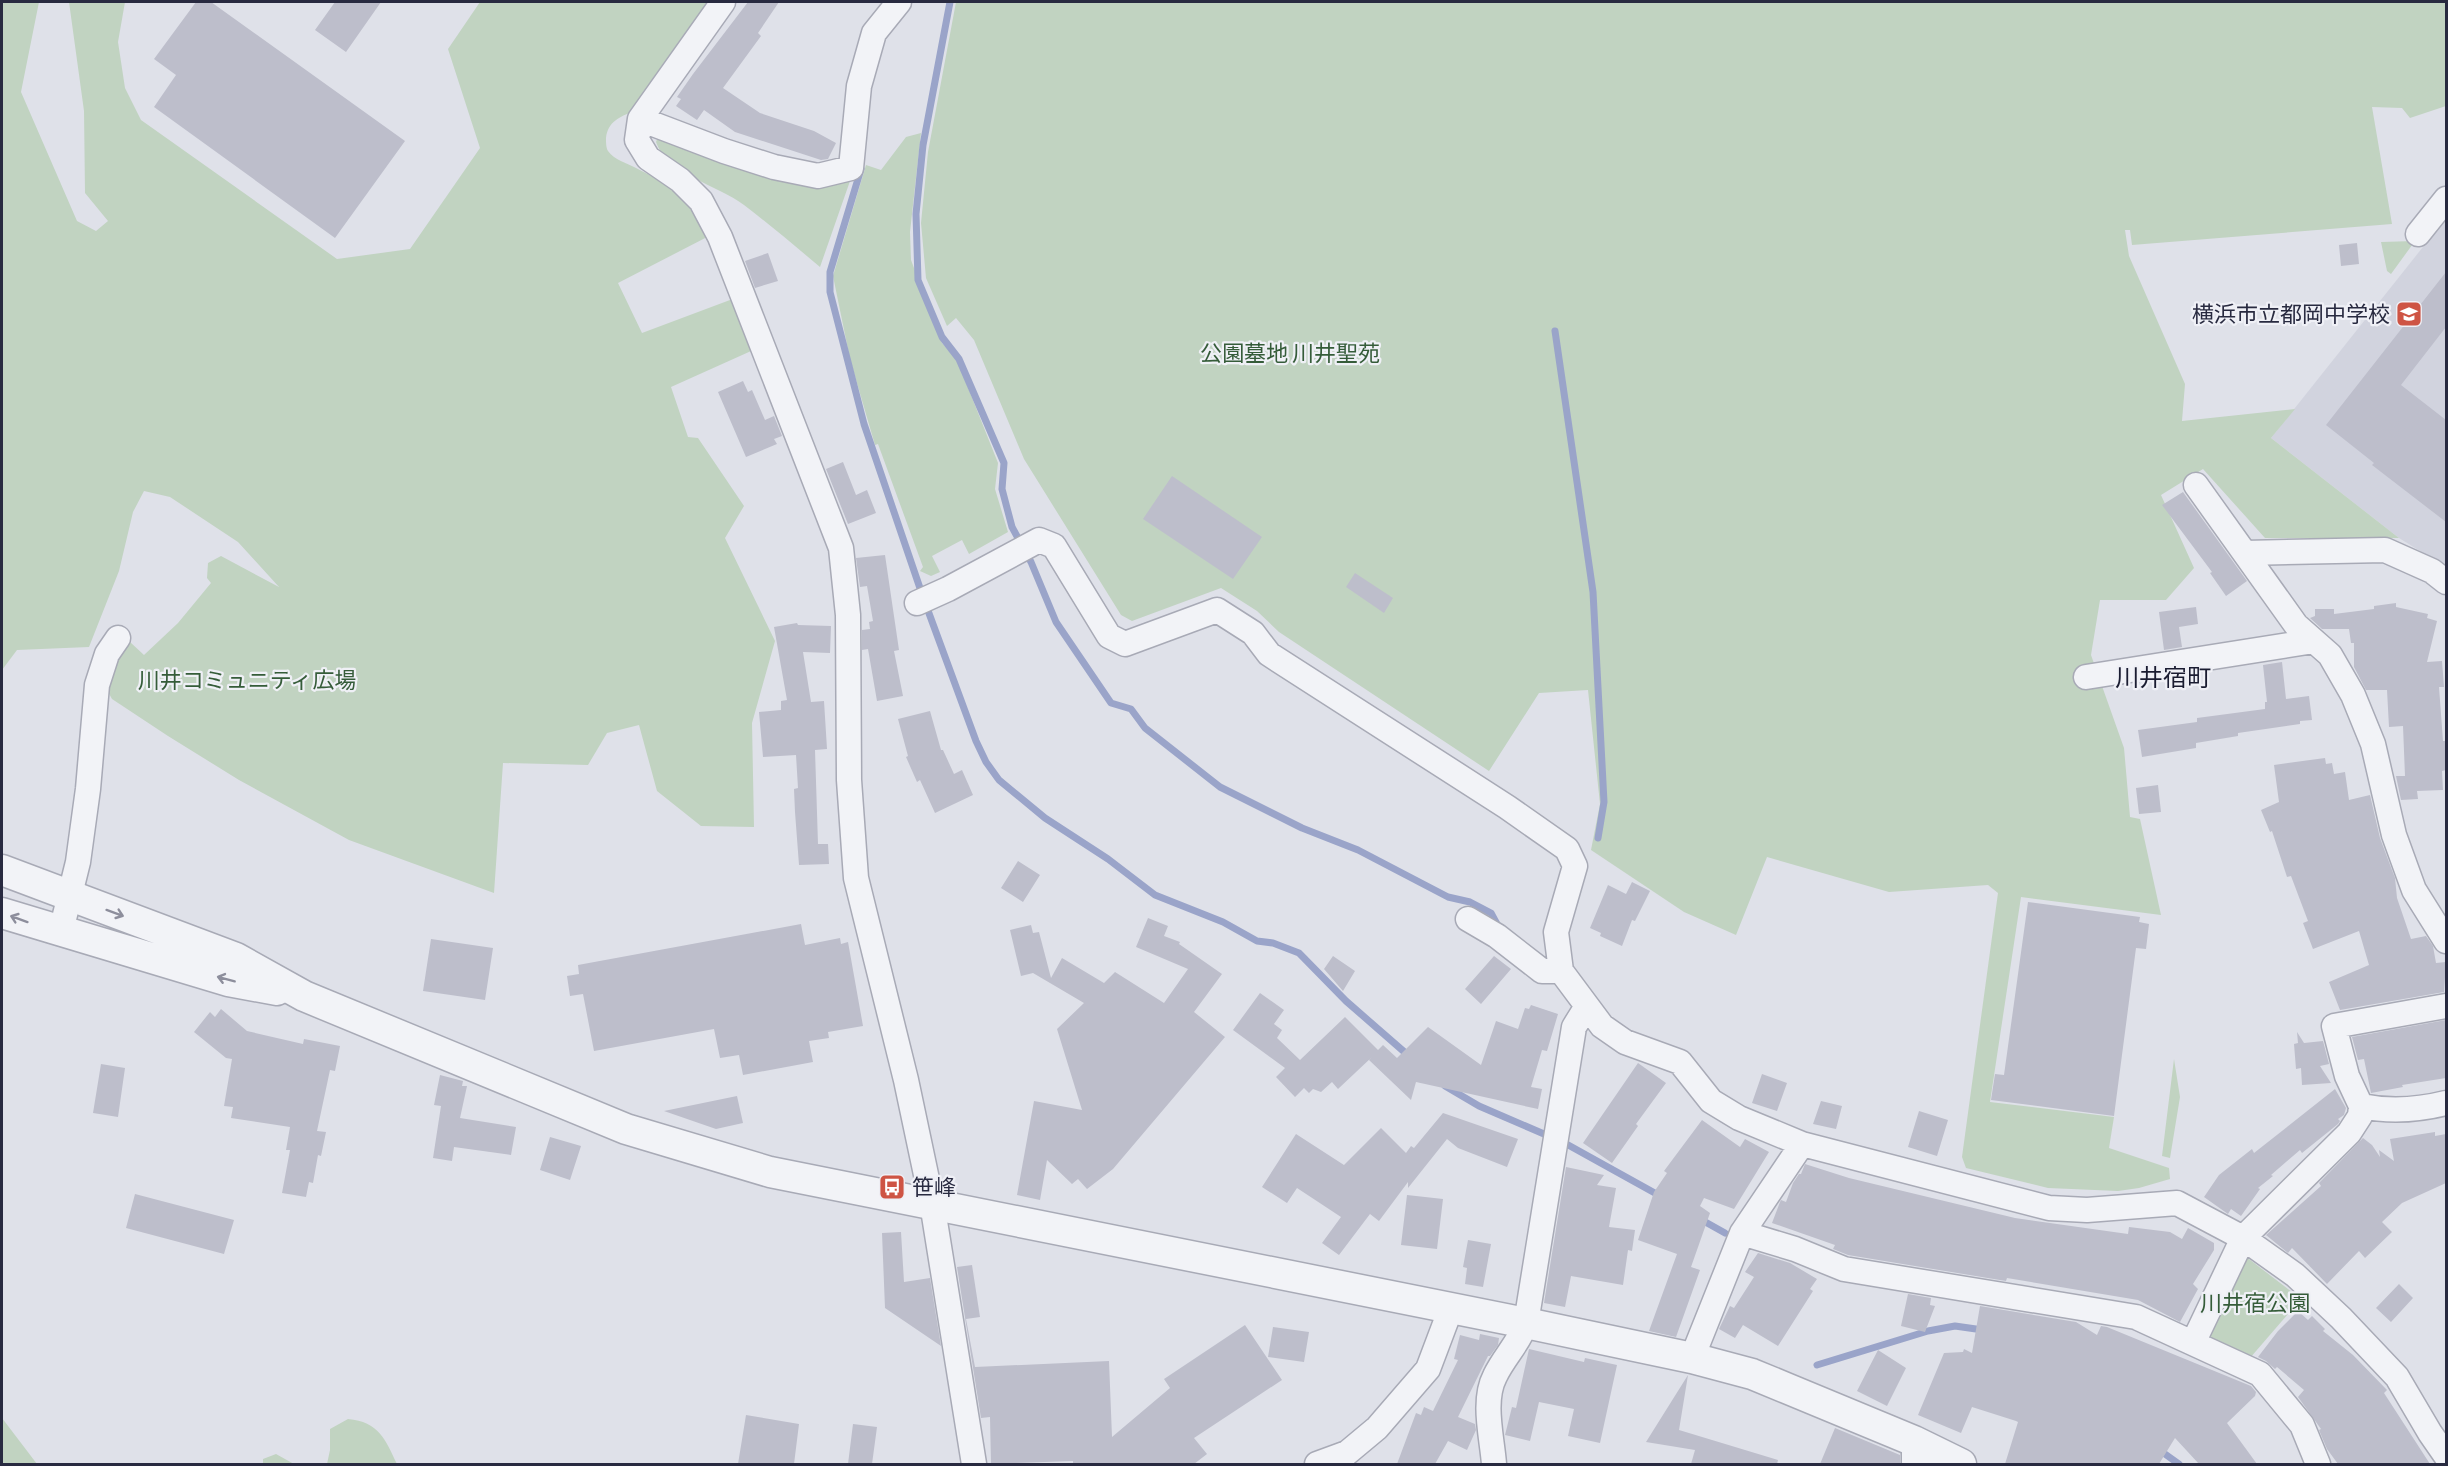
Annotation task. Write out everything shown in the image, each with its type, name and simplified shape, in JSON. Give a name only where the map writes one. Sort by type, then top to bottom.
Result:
[{"type":"street","points":[[723,2],[640,119],[637,140],[648,158],[680,180],[701,201],[720,237],[841,548],[848,615],[849,780],[856,878],[906,1080],[932,1203],[974,1464]]},
{"type":"street","points":[[640,119],[774,167],[818,176],[851,168],[859,86],[873,33],[900,2]]},
{"type":"street","points":[[2418,234],[2446,199]]},
{"type":"street","points":[[2196,485],[2296,625],[2330,655],[2353,695],[2373,744],[2394,835],[2414,890],[2446,941]]},
{"type":"street","points":[[917,603],[1039,540],[1054,546],[1108,636],[1125,644],[1217,610],[1253,633],[1269,654],[1508,807],[1567,849],[1575,866],[1556,932],[1561,971],[1602,1026],[1625,1042],[1680,1062],[1712,1101],[1739,1118],[1802,1144],[2049,1208],[2087,1210],[2177,1203],[2243,1238],[2295,1275],[2341,1318],[2397,1377],[2446,1456]]},
{"type":"street","points":[[2245,553],[2385,550],[2432,571],[2446,582]]},
{"type":"street","points":[[61,931],[78,862],[88,789],[97,685],[108,654],[117,638]]},
{"type":"street","points":[[2086,677],[2314,641]]},
{"type":"street","points":[[2,870],[237,958],[304,996],[626,1129],[770,1172],[1526,1323],[1752,1374],[1914,1453],[1961,1464]]},
{"type":"street","points":[[2,913],[228,981],[304,996]]},
{"type":"street","points":[[1468,919],[1497,936],[1542,971],[1561,971]]},
{"type":"street","points":[[1494,1464],[1488,1397],[1494,1377],[1521,1338],[1526,1323],[1574,1027],[1587,1006]]},
{"type":"street","points":[[2193,1343],[2243,1238],[2349,1133],[2361,1116],[2361,1106],[2347,1076],[2334,1026],[2446,1006]]},
{"type":"street","points":[[2361,1106],[2382,1111],[2422,1109],[2446,1103]]},
{"type":"street","points":[[1692,1359],[1742,1233],[1802,1144]]},
{"type":"street","points":[[1742,1233],[1796,1248],[1844,1269],[2136,1317],[2260,1374],[2302,1425],[2318,1464]]},
{"type":"street","points":[[1317,1464],[1347,1453],[1377,1428],[1406,1395],[1428,1369],[1450,1308]]},
{"type":"shaded area","name":"横浜市立都岡中学校","points":[[2446,218],[2446,567],[2399,538],[2271,438]]},
{"type":"green space","name":"川井コミュニティ広場","points":[[2,2],[39,2],[21,92],[77,221],[96,231],[108,221],[85,193],[84,111],[69,2],[125,2],[118,42],[125,88],[141,120],[337,259],[410,249],[480,148],[448,49],[480,2],[707,2],[634,111],[609,127],[606,143],[608,151],[614,157],[648,174],[679,195],[704,223],[711,235],[618,283],[642,333],[738,297],[760,347],[671,387],[688,437],[698,438],[744,506],[725,538],[775,641],[752,723],[754,827],[701,826],[657,791],[639,725],[607,733],[588,765],[503,763],[494,893],[349,840],[239,780],[112,699],[106,688],[123,646],[130,642],[144,655],[178,623],[211,583],[207,578],[208,563],[221,556],[279,587],[238,542],[170,497],[144,491],[133,512],[119,571],[89,647],[17,650],[2,670]]},
{"type":"green space","name":"公園墓地 川井聖苑","points":[[956,2],[2446,2],[2446,106],[2410,118],[2402,108],[2372,107],[2392,224],[2132,245],[2130,230],[2125,230],[2129,256],[2185,384],[2182,421],[2295,409],[2271,438],[2399,538],[2265,538],[2203,469],[2161,495],[2194,568],[2166,600],[2100,600],[2091,655],[2124,748],[2130,817],[2140,819],[2161,915],[2021,897],[1990,1102],[2114,1117],[2109,1148],[2169,1168],[2170,1179],[2118,1191],[2048,1188],[1966,1168],[1962,1157],[1998,893],[1988,885],[1889,892],[1767,857],[1736,935],[1684,912],[1591,850],[1600,804],[1588,690],[1539,693],[1489,771],[1279,632],[1257,611],[1221,588],[1132,621],[1121,615],[1024,459],[974,340],[956,318],[947,326],[926,278],[921,223],[928,152]]},
{"type":"green space","points":[[921,133],[910,232],[911,260],[942,343],[957,360],[998,463],[995,489],[1008,532],[969,554],[962,540],[932,556],[940,572],[931,576],[920,571],[923,567],[878,444],[875,445],[850,359],[833,276],[866,165],[881,170],[906,137]]},
{"type":"green space","points":[[658,137],[823,182],[850,181],[820,267],[744,205],[670,162],[656,142]]},
{"type":"green space","points":[[2415,241],[2391,274],[2387,271],[2381,242]]},
{"type":"green space","points":[[2174,1059],[2180,1097],[2170,1158],[2162,1156]]},
{"type":"green space","name":"川井宿公園","points":[[2245,1256],[2301,1299],[2250,1358],[2212,1341],[2206,1332]]},
{"type":"green space","points":[[2,1418],[37,1464],[2,1464]]},
{"type":"green space","points":[[348,1419],[367,1424],[380,1433],[397,1464],[327,1464],[330,1429]]},
{"type":"green space","points":[[276,1454],[294,1464],[263,1464],[263,1459]]},
{"type":"building","points":[[196,2],[211,2],[405,141],[335,238],[154,107],[176,75],[154,59]]},
{"type":"building","points":[[335,2],[381,2],[346,52],[315,30]]},
{"type":"building","points":[[748,2],[779,2],[758,33],[761,36],[723,88],[760,113],[814,131],[836,143],[828,159],[821,160],[735,132],[704,110],[697,120],[676,106],[681,99],[677,97]]},
{"type":"building","points":[[2357,243],[2359,264],[2341,266],[2339,245]]},
{"type":"building","points":[[768,253],[778,281],[755,288],[745,261]]},
{"type":"building","points":[[2446,272],[2446,327],[2401,385],[2446,420],[2446,522],[2372,465],[2374,463],[2326,425]]},
{"type":"building","points":[[743,381],[748,392],[752,390],[765,420],[774,416],[782,436],[774,439],[777,444],[746,457],[718,392]]},
{"type":"building","points":[[843,462],[856,495],[867,490],[876,513],[848,524],[826,469]]},
{"type":"building","points":[[1172,476],[1262,537],[1233,579],[1143,519]]},
{"type":"building","points":[[2183,492],[2247,581],[2226,596],[2210,573],[2212,572],[2162,505]]},
{"type":"building","points":[[885,555],[899,650],[894,651],[903,696],[877,701],[868,649],[862,650],[862,630],[870,629],[869,622],[873,621],[867,586],[860,587],[856,558]]},
{"type":"building","points":[[1355,573],[1393,598],[1384,613],[1346,587]]},
{"type":"building","points":[[2396,603],[2396,607],[2428,614],[2427,618],[2437,621],[2427,662],[2442,661],[2444,687],[2439,687],[2443,741],[2446,741],[2446,770],[2442,771],[2443,790],[2417,791],[2418,799],[2401,800],[2396,776],[2405,776],[2403,726],[2389,727],[2387,690],[2366,690],[2354,667],[2354,643],[2351,643],[2349,629],[2322,629],[2310,618],[2315,616],[2315,609],[2334,609],[2334,614],[2374,609],[2374,606]]},
{"type":"building","points":[[2196,607],[2198,624],[2179,627],[2182,647],[2164,650],[2159,612]]},
{"type":"building","points":[[797,623],[798,625],[831,626],[830,653],[803,652],[811,702],[824,701],[827,749],[815,750],[818,844],[828,844],[829,864],[799,865],[794,789],[798,788],[796,755],[763,757],[759,712],[781,710],[781,701],[787,700],[774,627]]},
{"type":"building","points":[[2282,662],[2286,699],[2309,696],[2312,720],[2300,721],[2300,724],[2238,733],[2238,736],[2196,743],[2196,748],[2142,757],[2138,730],[2197,722],[2197,718],[2265,709],[2265,702],[2267,702],[2263,665]]},
{"type":"building","points":[[930,711],[941,750],[954,774],[962,770],[973,795],[935,813],[920,780],[917,782],[906,757],[908,756],[898,719]]},
{"type":"building","points":[[2325,758],[2326,764],[2332,763],[2334,774],[2345,772],[2349,800],[2370,795],[2380,838],[2395,878],[2397,898],[2411,939],[2426,936],[2433,946],[2436,963],[2446,962],[2444,992],[2340,1010],[2329,982],[2369,965],[2359,931],[2313,949],[2303,923],[2308,921],[2291,876],[2287,877],[2272,831],[2270,832],[2261,810],[2279,802],[2274,765]]},
{"type":"building","points":[[2158,785],[2161,812],[2139,814],[2136,788]]},
{"type":"building","points":[[1018,861],[1040,875],[1023,902],[1001,888]]},
{"type":"building","points":[[1632,882],[1650,891],[1635,921],[1632,920],[1622,946],[1600,936],[1601,933],[1590,928],[1608,885],[1626,894]]},
{"type":"building","points":[[2028,902],[2140,917],[2139,922],[2149,924],[2146,949],[2136,948],[2114,1116],[1991,1100],[1995,1074],[2004,1075]]},
{"type":"building","points":[[1148,918],[1168,926],[1164,936],[1180,942],[1179,944],[1222,974],[1194,1012],[1225,1037],[1113,1169],[1087,1189],[1078,1179],[1072,1184],[1047,1160],[1040,1200],[1017,1195],[1034,1101],[1082,1110],[1057,1029],[1084,1003],[1033,973],[1021,976],[1010,930],[1031,925],[1033,933],[1039,932],[1051,978],[1062,958],[1104,983],[1115,972],[1164,1003],[1188,969],[1136,947]]},
{"type":"building","points":[[801,924],[805,945],[840,938],[841,944],[848,942],[863,1026],[828,1032],[829,1038],[809,1041],[813,1062],[743,1075],[739,1055],[720,1058],[714,1029],[594,1051],[583,994],[570,996],[567,976],[579,974],[578,965]]},
{"type":"building","points":[[431,939],[493,948],[485,1000],[423,991]]},
{"type":"building","points":[[1333,956],[1355,971],[1343,991],[1324,969]]},
{"type":"building","points":[[1494,956],[1511,969],[1481,1004],[1465,989]]},
{"type":"building","points":[[1260,993],[1284,1010],[1274,1024],[1282,1030],[1277,1038],[1300,1060],[1345,1017],[1378,1050],[1383,1045],[1397,1058],[1428,1027],[1481,1065],[1496,1021],[1518,1029],[1525,1008],[1529,1009],[1531,1005],[1558,1014],[1547,1051],[1542,1050],[1531,1087],[1542,1089],[1538,1109],[1416,1082],[1411,1100],[1369,1060],[1372,1057],[1338,1089],[1332,1082],[1321,1092],[1313,1089],[1309,1093],[1304,1088],[1295,1097],[1276,1077],[1285,1068],[1233,1030]]},
{"type":"building","points":[[221,1009],[247,1031],[303,1044],[304,1039],[340,1046],[335,1071],[330,1070],[317,1131],[326,1132],[321,1156],[318,1155],[313,1183],[309,1182],[306,1197],[282,1193],[290,1150],[286,1150],[290,1127],[231,1118],[233,1107],[224,1106],[232,1059],[226,1058],[194,1032],[210,1012],[215,1017]]},
{"type":"building","points":[[2446,1020],[2446,1078],[2371,1093],[2364,1059],[2358,1060],[2352,1037]]},
{"type":"building","points":[[2297,1032],[2304,1043],[2323,1041],[2329,1064],[2320,1066],[2331,1083],[2302,1085],[2301,1068],[2296,1069],[2294,1044],[2298,1043]]},
{"type":"building","points":[[1638,1063],[1666,1083],[1636,1124],[1638,1126],[1612,1163],[1583,1143]]},
{"type":"building","points":[[101,1064],[125,1068],[118,1117],[93,1113]]},
{"type":"building","points":[[1762,1074],[1787,1083],[1777,1111],[1752,1103]]},
{"type":"building","points":[[440,1075],[463,1081],[462,1086],[467,1086],[460,1118],[516,1127],[511,1155],[454,1147],[452,1161],[433,1158],[441,1106],[434,1105]]},
{"type":"building","points":[[2335,1089],[2346,1108],[2344,1115],[2338,1119],[2340,1121],[2338,1124],[2302,1153],[2300,1150],[2271,1175],[2273,1176],[2258,1188],[2260,1189],[2241,1216],[2231,1209],[2228,1214],[2204,1197],[2219,1175],[2252,1149],[2254,1153]]},
{"type":"building","points":[[737,1096],[743,1123],[716,1129],[664,1111]]},
{"type":"building","points":[[1821,1101],[1842,1106],[1836,1129],[1813,1124]]},
{"type":"building","points":[[1919,1111],[1948,1120],[1937,1156],[1908,1147]]},
{"type":"building","points":[[1443,1113],[1518,1139],[1507,1167],[1458,1148],[1447,1139],[1408,1188],[1408,1182],[1379,1221],[1370,1214],[1339,1255],[1322,1243],[1341,1217],[1297,1188],[1287,1203],[1262,1187],[1296,1134],[1344,1165],[1381,1128],[1406,1153],[1411,1146],[1414,1148]]},
{"type":"building","points":[[1702,1120],[1740,1147],[1745,1139],[1769,1152],[1734,1209],[1704,1198],[1700,1206],[1710,1213],[1691,1267],[1700,1270],[1676,1337],[1649,1331],[1677,1254],[1638,1240],[1654,1192],[1667,1173],[1664,1171]]},
{"type":"building","points":[[2435,1132],[2435,1136],[2446,1134],[2446,1183],[2402,1203],[2382,1222],[2392,1232],[2365,1258],[2359,1251],[2327,1284],[2292,1248],[2288,1253],[2266,1235],[2321,1186],[2319,1183],[2363,1138],[2372,1145],[2380,1157],[2379,1150],[2394,1161],[2390,1139]]},
{"type":"building","points":[[550,1137],[581,1146],[570,1180],[540,1170]]},
{"type":"building","points":[[1805,1164],[1849,1178],[2015,1218],[2128,1234],[2129,1227],[2170,1232],[2182,1239],[2188,1228],[2214,1243],[2214,1250],[2193,1284],[2198,1289],[2180,1322],[2138,1300],[1848,1255],[1833,1249],[1835,1245],[1772,1223],[1781,1200],[1786,1202],[1793,1183],[1801,1174]]},
{"type":"building","points":[[1566,1167],[1604,1175],[1597,1185],[1616,1188],[1609,1227],[1635,1230],[1632,1251],[1628,1250],[1623,1285],[1571,1276],[1565,1307],[1544,1303]]},
{"type":"building","points":[[135,1194],[234,1220],[224,1254],[126,1228]]},
{"type":"building","points":[[1407,1195],[1443,1199],[1437,1249],[1401,1245]]},
{"type":"building","points":[[901,1232],[904,1282],[930,1278],[941,1346],[885,1308],[882,1233]]},
{"type":"building","points":[[1468,1240],[1491,1244],[1483,1287],[1465,1284],[1467,1268],[1463,1267]]},
{"type":"building","points":[[1758,1253],[1790,1263],[1817,1279],[1810,1289],[1813,1291],[1778,1346],[1743,1325],[1735,1338],[1719,1329],[1730,1306],[1734,1308],[1754,1277],[1745,1272]]},
{"type":"building","points":[[972,1265],[980,1317],[966,1319],[975,1367],[1109,1361],[1112,1437],[1170,1388],[1164,1379],[1245,1325],[1282,1380],[1194,1438],[1207,1454],[1194,1464],[1073,1464],[1073,1461],[991,1464],[990,1417],[981,1418],[957,1267]]},
{"type":"building","points":[[2399,1284],[2413,1298],[2391,1322],[2376,1308]]},
{"type":"building","points":[[1908,1294],[1931,1298],[1930,1305],[1935,1306],[1925,1332],[1901,1326]]},
{"type":"building","points":[[1980,1306],[2076,1322],[2097,1335],[2101,1326],[2107,1327],[2251,1386],[2256,1392],[2255,1396],[2227,1423],[2257,1464],[2199,1464],[2175,1438],[2159,1464],[2005,1464],[2018,1422],[1972,1407],[1961,1433],[1918,1415],[1944,1353],[1963,1352],[1964,1349],[1972,1353]]},
{"type":"building","points":[[2298,1311],[2308,1320],[2312,1316],[2325,1329],[2323,1331],[2353,1355],[2387,1390],[2384,1393],[2430,1464],[2338,1464],[2327,1449],[2319,1430],[2321,1429],[2298,1397],[2304,1390],[2277,1367],[2275,1369],[2258,1357],[2278,1331]]},
{"type":"building","points":[[1273,1327],[1309,1332],[1304,1362],[1268,1357]]},
{"type":"building","points":[[1480,1334],[1499,1338],[1498,1345],[1488,1356],[1458,1417],[1475,1424],[1476,1430],[1467,1450],[1448,1441],[1435,1464],[1397,1464],[1416,1413],[1421,1415],[1424,1407],[1433,1411],[1458,1360],[1454,1359],[1460,1335],[1479,1340]]},
{"type":"building","points":[[1529,1349],[1584,1362],[1585,1358],[1617,1365],[1600,1443],[1568,1436],[1574,1409],[1539,1402],[1530,1441],[1505,1435],[1512,1407],[1516,1408]]},
{"type":"building","points":[[1878,1350],[1906,1368],[1887,1406],[1857,1391]]},
{"type":"building","points":[[1688,1375],[1679,1430],[1778,1460],[1777,1464],[1691,1464],[1695,1450],[1646,1442]]},
{"type":"building","points":[[746,1415],[799,1424],[794,1464],[738,1464]]},
{"type":"building","points":[[853,1424],[877,1427],[872,1464],[848,1464]]},
{"type":"building","points":[[1835,1428],[1900,1455],[1900,1464],[1820,1464]]},
{"type":"waterway","points":[[950,2],[923,145],[916,214],[918,280],[942,337],[959,359],[1004,463],[1002,489],[1012,527],[1031,562],[1056,622],[1111,703],[1131,709],[1145,728],[1220,787],[1302,828],[1358,850],[1448,897],[1470,902],[1491,913],[1498,926]]},
{"type":"waterway","points":[[861,169],[830,272],[830,292],[864,424],[923,597],[976,741],[986,762],[999,780],[1045,818],[1108,859],[1155,895],[1223,922],[1257,941],[1273,943],[1299,953],[1346,1001],[1409,1056]]},
{"type":"waterway","points":[[1555,331],[1593,592],[1604,802],[1598,838]]},
{"type":"waterway","points":[[1445,1086],[1479,1106],[1551,1137]]},
{"type":"waterway","points":[[1561,1141],[1662,1197]]},
{"type":"waterway","points":[[1700,1219],[1725,1233]]},
{"type":"waterway","points":[[1817,1365],[1928,1331],[1955,1326],[1983,1330]]},
{"type":"waterway","points":[[2158,1449],[2179,1464]]},
{"type":"place","name":"横浜市立都岡中学校","points":[[2409,314]]},
{"type":"place","name":"笹峰","points":[[892,1187]]},
{"type":"district","name":"川井宿町","points":[[2163,678]]}]
